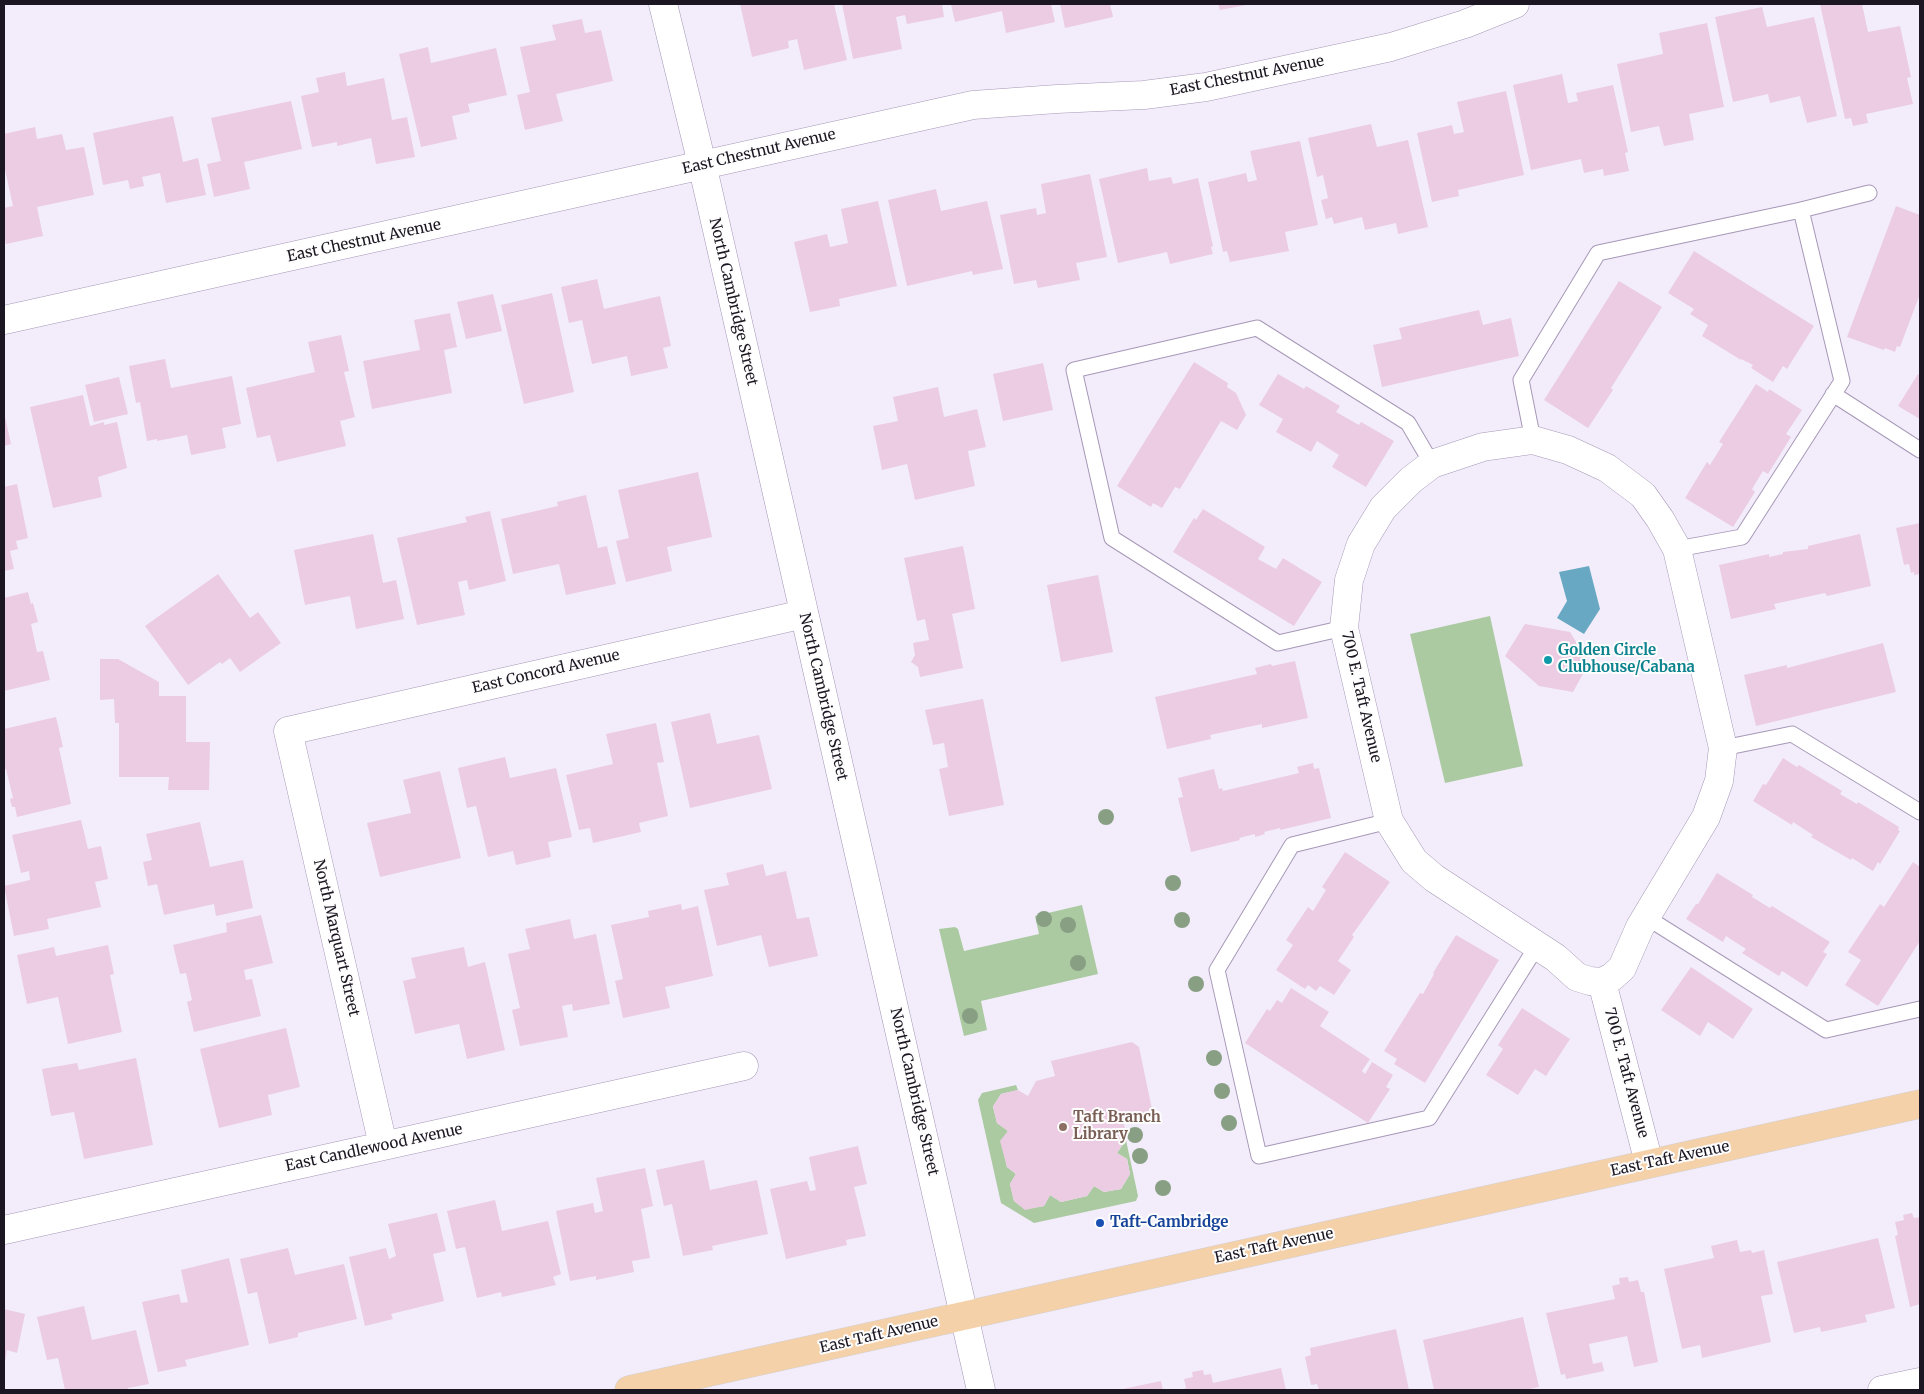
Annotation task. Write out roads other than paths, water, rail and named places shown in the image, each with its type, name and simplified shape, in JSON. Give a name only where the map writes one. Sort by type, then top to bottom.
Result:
[{"type":"main road","name":"East Taft Avenue","points":[[629,1390],[1920,1104]]},
{"type":"street","name":"North Cambridge Street","points":[[663,4],[702,164],[981,1390]]},
{"type":"street","name":"East Chestnut Avenue","points":[[4,320],[973,105],[1144,95],[1206,87],[1391,47],[1464,24],[1515,4]]},
{"type":"street","name":"700 E. Taft Avenue","points":[[1533,440],[1568,450],[1607,468],[1643,495],[1660,518],[1677,549],[1723,748],[1719,781],[1706,817],[1646,917],[1622,968],[1612,977],[1602,982],[1578,977],[1556,958],[1434,878],[1414,861],[1389,821],[1344,628],[1349,580],[1361,544],[1383,508],[1411,480],[1432,464],[1483,447],[1533,440]]},
{"type":"street","name":"East Concord Avenue","points":[[288,731],[804,614]]},
{"type":"street","name":"North Marquart Street","points":[[288,731],[383,1145]]},
{"type":"street","name":"700 E. Taft Avenue","points":[[1602,982],[1649,1163]]},
{"type":"street","name":"East Candlewood Avenue","points":[[4,1230],[744,1066]]},
{"type":"street","points":[[1882,1390],[1920,1382]]},
{"type":"lane","points":[[1533,440],[1521,380],[1598,253],[1801,210],[1868,193]]},
{"type":"lane","points":[[1677,549],[1742,537],[1842,381],[1801,210]]},
{"type":"lane","points":[[1344,628],[1278,643],[1112,538],[1074,370],[1257,328],[1408,423],[1432,464]]},
{"type":"lane","points":[[1834,394],[1920,450]]},
{"type":"lane","points":[[1723,748],[1792,734],[1920,812]]},
{"type":"lane","points":[[1389,821],[1292,845],[1216,970],[1259,1156],[1429,1118],[1538,946]]},
{"type":"lane","points":[[1646,917],[1826,1030],[1920,1009]]},
{"type":"water","points":[[1589,566],[1600,609],[1584,634],[1557,618],[1567,601],[1559,572]]},
{"type":"place","name":"Golden Circle Clubhouse/Cabana","points":[[1548,660]]},
{"type":"place","name":"Taft Branch Library","points":[[1063,1127]]},
{"type":"place","name":"Taft-Cambridge","points":[[1100,1223]]}]
